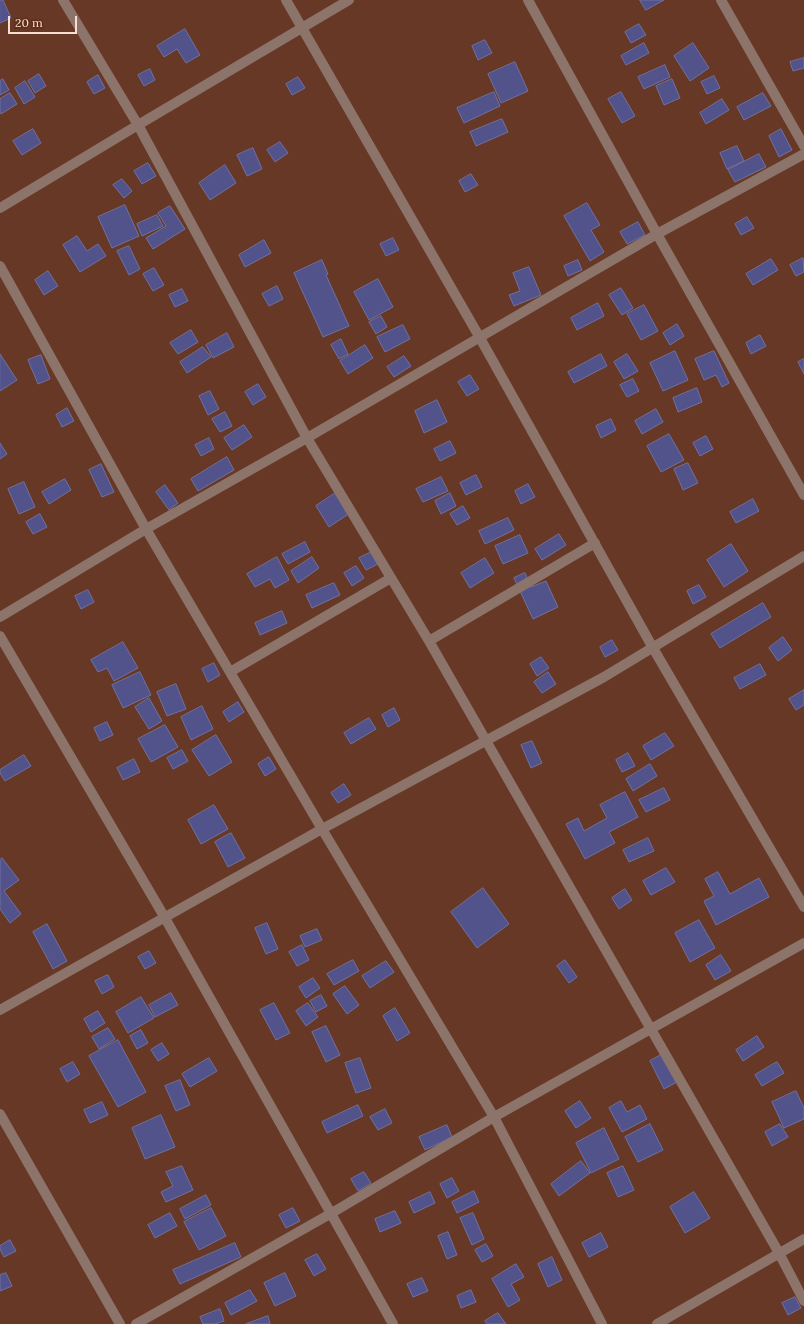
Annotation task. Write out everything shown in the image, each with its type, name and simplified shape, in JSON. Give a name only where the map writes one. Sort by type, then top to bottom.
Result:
[{"type":"street","points":[[63,0],[138,125],[307,438],[429,641],[779,1253],[804,1301]]},
{"type":"street","points":[[286,0],[480,338],[653,648],[804,907]]},
{"type":"street","points":[[0,208],[349,0]]},
{"type":"street","points":[[528,0],[657,234],[804,495]]},
{"type":"street","points":[[721,0],[804,146]]},
{"type":"street","points":[[0,617],[146,529],[307,438],[657,234],[804,154]]},
{"type":"street","points":[[0,266],[146,529],[322,829],[494,1117],[602,1324]]},
{"type":"street","points":[[429,641],[595,544]]},
{"type":"street","points":[[0,1010],[322,829],[486,742],[653,648],[804,556]]},
{"type":"street","points":[[230,672],[391,578]]},
{"type":"street","points":[[0,636],[165,918],[393,1324]]},
{"type":"street","points":[[136,1324],[330,1214],[494,1117],[804,944]]},
{"type":"street","points":[[0,1114],[120,1324]]},
{"type":"street","points":[[657,1324],[804,1239]]},
{"type":"building","points":[[0,0],[3,0],[11,18],[0,23]]},
{"type":"building","points":[[640,0],[664,0],[646,10]]},
{"type":"building","points":[[639,24],[646,35],[631,43],[625,32]]},
{"type":"building","points":[[185,29],[200,55],[186,63],[177,49],[164,57],[157,46]]},
{"type":"building","points":[[485,40],[492,53],[478,60],[472,46]]},
{"type":"building","points":[[644,43],[649,53],[626,65],[621,56]]},
{"type":"building","points":[[693,43],[709,68],[690,81],[674,56]]},
{"type":"building","points":[[804,58],[804,68],[793,71],[790,62]]},
{"type":"building","points":[[515,62],[528,91],[501,103],[488,74]]},
{"type":"building","points":[[665,65],[670,77],[644,89],[638,77]]},
{"type":"building","points":[[150,69],[155,80],[144,86],[138,75]]},
{"type":"building","points":[[39,74],[46,86],[35,93],[28,81]]},
{"type":"building","points":[[98,75],[105,88],[94,94],[87,82]]},
{"type":"building","points":[[714,76],[720,88],[707,94],[701,82]]},
{"type":"building","points":[[298,77],[305,88],[292,95],[286,84]]},
{"type":"building","points":[[3,79],[9,90],[0,95],[0,81]]},
{"type":"building","points":[[672,79],[680,98],[664,105],[656,86]]},
{"type":"building","points":[[25,81],[35,97],[24,104],[15,88]]},
{"type":"building","points":[[494,92],[500,106],[464,123],[457,108]]},
{"type":"building","points":[[621,92],[635,116],[622,123],[608,99]]},
{"type":"building","points":[[10,93],[17,104],[1,114],[0,99]]},
{"type":"building","points":[[763,93],[771,106],[744,120],[737,107]]},
{"type":"building","points":[[722,99],[729,110],[706,124],[700,113]]},
{"type":"building","points":[[502,119],[508,132],[476,146],[470,132]]},
{"type":"building","points":[[33,129],[41,143],[22,155],[13,141]]},
{"type":"building","points":[[781,129],[792,150],[779,157],[769,136]]},
{"type":"building","points":[[280,142],[288,153],[275,162],[267,150]]},
{"type":"building","points":[[737,146],[744,161],[727,169],[720,153]]},
{"type":"building","points":[[253,148],[262,169],[247,176],[237,155]]},
{"type":"building","points":[[759,154],[766,167],[735,182],[728,170]]},
{"type":"building","points":[[148,163],[156,176],[142,184],[134,171]]},
{"type":"building","points":[[225,165],[236,183],[210,200],[199,183]]},
{"type":"building","points":[[471,174],[478,185],[465,192],[459,181]]},
{"type":"building","points":[[122,179],[132,191],[124,198],[113,185]]},
{"type":"building","points":[[587,203],[600,225],[591,230],[604,252],[590,261],[564,216]]},
{"type":"building","points":[[125,205],[139,236],[112,248],[98,217]]},
{"type":"building","points":[[170,206],[185,229],[153,249],[146,238],[166,226],[158,213]]},
{"type":"building","points":[[157,215],[163,226],[142,236],[137,224]]},
{"type":"building","points":[[747,217],[754,228],[741,235],[735,224]]},
{"type":"building","points":[[638,222],[645,235],[627,244],[620,232]]},
{"type":"building","points":[[77,236],[87,251],[98,244],[106,256],[80,272],[63,245]]},
{"type":"building","points":[[393,238],[399,250],[386,256],[380,244]]},
{"type":"building","points":[[264,240],[271,253],[245,267],[239,255]]},
{"type":"building","points":[[129,246],[140,269],[129,275],[117,251]]},
{"type":"building","points":[[803,258],[804,272],[796,276],[790,265]]},
{"type":"building","points":[[771,259],[778,270],[753,285],[746,274]]},
{"type":"building","points":[[322,260],[328,274],[326,275],[349,326],[323,337],[294,273]]},
{"type":"building","points":[[578,260],[582,270],[568,276],[564,266]]},
{"type":"building","points":[[529,267],[541,295],[514,306],[509,295],[520,291],[513,273]]},
{"type":"building","points":[[154,268],[164,285],[153,291],[143,274]]},
{"type":"building","points":[[48,271],[58,286],[44,295],[35,280]]},
{"type":"building","points":[[378,279],[393,307],[369,320],[354,292]]},
{"type":"building","points":[[277,286],[283,299],[269,306],[262,294]]},
{"type":"building","points":[[621,288],[633,308],[622,315],[609,295]]},
{"type":"building","points":[[182,289],[188,301],[175,307],[169,295]]},
{"type":"building","points":[[598,303],[604,316],[577,330],[571,318]]},
{"type":"building","points":[[644,305],[658,331],[641,340],[627,314]]},
{"type":"building","points":[[381,316],[387,327],[376,334],[369,322]]},
{"type":"building","points":[[677,324],[684,336],[670,345],[663,333]]},
{"type":"building","points":[[403,325],[410,339],[385,352],[377,337]]},
{"type":"building","points":[[191,330],[198,342],[178,354],[170,343]]},
{"type":"building","points":[[227,333],[234,347],[213,358],[206,345]]},
{"type":"building","points":[[760,335],[766,346],[751,354],[746,343]]},
{"type":"building","points":[[341,339],[348,354],[339,359],[331,345]]},
{"type":"building","points":[[365,345],[373,358],[348,374],[340,361]]},
{"type":"building","points":[[203,347],[211,357],[187,373],[180,362]]},
{"type":"building","points":[[675,351],[688,380],[663,391],[650,363]]},
{"type":"building","points":[[714,351],[729,383],[722,387],[716,375],[704,380],[695,359]]},
{"type":"building","points":[[0,354],[17,380],[0,391]]},
{"type":"building","points":[[601,354],[607,366],[574,383],[568,372]]},
{"type":"building","points":[[627,354],[638,371],[624,379],[614,362]]},
{"type":"building","points":[[41,355],[50,379],[38,384],[28,360]]},
{"type":"building","points":[[404,356],[411,366],[394,377],[387,367]]},
{"type":"building","points":[[804,359],[804,374],[798,362]]},
{"type":"building","points":[[470,375],[479,389],[467,396],[458,382]]},
{"type":"building","points":[[633,379],[639,391],[627,397],[620,385]]},
{"type":"building","points":[[258,384],[266,397],[253,405],[245,392]]},
{"type":"building","points":[[697,388],[702,402],[678,412],[673,398]]},
{"type":"building","points":[[210,391],[219,409],[208,415],[199,396]]},
{"type":"building","points":[[437,400],[447,422],[424,433],[415,411]]},
{"type":"building","points":[[67,408],[74,421],[62,427],[56,415]]},
{"type":"building","points":[[656,409],[663,422],[642,434],[635,421]]},
{"type":"building","points":[[225,412],[232,426],[220,432],[212,419]]},
{"type":"building","points":[[611,419],[616,430],[601,438],[596,426]]},
{"type":"building","points":[[244,425],[252,437],[232,450],[224,438]]},
{"type":"building","points":[[669,434],[684,460],[661,472],[647,446]]},
{"type":"building","points":[[706,436],[713,449],[700,456],[693,443]]},
{"type":"building","points":[[209,438],[214,449],[201,456],[195,445]]},
{"type":"building","points":[[450,441],[456,453],[440,461],[434,449]]},
{"type":"building","points":[[0,443],[7,454],[0,459]]},
{"type":"building","points":[[227,457],[234,470],[198,491],[191,479]]},
{"type":"building","points":[[688,463],[698,483],[683,490],[674,469]]},
{"type":"building","points":[[101,464],[114,492],[102,497],[89,470]]},
{"type":"building","points":[[476,475],[482,487],[466,495],[460,483]]},
{"type":"building","points":[[441,477],[448,491],[423,502],[416,489]]},
{"type":"building","points":[[65,479],[71,490],[49,504],[42,492]]},
{"type":"building","points":[[24,482],[35,507],[19,514],[8,489]]},
{"type":"building","points":[[528,484],[535,497],[521,504],[515,491]]},
{"type":"building","points":[[165,485],[178,503],[169,510],[156,492]]},
{"type":"building","points":[[337,492],[350,513],[329,527],[316,506]]},
{"type":"building","points":[[450,493],[456,506],[441,514],[435,501]]},
{"type":"building","points":[[753,499],[759,511],[736,523],[730,512]]},
{"type":"building","points":[[463,506],[470,518],[457,525],[450,514]]},
{"type":"building","points":[[40,514],[47,527],[33,534],[26,522]]},
{"type":"building","points":[[508,518],[514,530],[485,544],[479,531]]},
{"type":"building","points":[[559,534],[566,545],[542,560],[535,549]]},
{"type":"building","points":[[520,535],[528,553],[503,564],[495,546]]},
{"type":"building","points":[[305,542],[310,552],[288,564],[282,554]]},
{"type":"building","points":[[731,544],[748,571],[724,587],[707,560]]},
{"type":"building","points":[[374,551],[380,563],[366,570],[359,558]]},
{"type":"building","points":[[277,557],[289,580],[275,588],[270,579],[255,587],[247,574]]},
{"type":"building","points":[[312,557],[319,568],[298,583],[291,571]]},
{"type":"building","points":[[485,558],[494,573],[470,588],[461,573]]},
{"type":"building","points":[[356,566],[364,578],[352,586],[344,573]]},
{"type":"building","points":[[525,573],[531,587],[546,581],[558,607],[533,619],[514,578]]},
{"type":"building","points":[[334,583],[340,595],[312,608],[306,595]]},
{"type":"building","points":[[699,585],[706,597],[693,604],[687,591]]},
{"type":"building","points":[[88,590],[94,602],[81,609],[75,596]]},
{"type":"building","points":[[763,603],[771,617],[720,648],[711,634]]},
{"type":"building","points":[[282,611],[287,623],[260,635],[255,623]]},
{"type":"building","points":[[783,637],[792,650],[778,661],[769,648]]},
{"type":"building","points":[[612,640],[618,650],[605,657],[600,647]]},
{"type":"building","points":[[123,642],[138,668],[114,681],[107,668],[98,672],[91,660]]},
{"type":"building","points":[[541,657],[549,668],[537,676],[530,664]]},
{"type":"building","points":[[214,663],[220,675],[208,682],[202,669]]},
{"type":"building","points":[[760,664],[766,675],[740,689],[734,678]]},
{"type":"building","points":[[140,672],[151,695],[123,708],[112,685]]},
{"type":"building","points":[[548,672],[556,684],[542,693],[534,682]]},
{"type":"building","points":[[176,684],[186,709],[167,716],[157,692]]},
{"type":"building","points":[[804,690],[804,705],[796,710],[789,699]]},
{"type":"building","points":[[149,698],[162,721],[149,729],[135,707]]},
{"type":"building","points":[[238,702],[244,712],[229,722],[223,712]]},
{"type":"building","points":[[202,706],[213,729],[191,740],[181,717]]},
{"type":"building","points":[[394,708],[400,720],[388,727],[382,715]]},
{"type":"building","points":[[369,718],[376,729],[351,744],[344,733]]},
{"type":"building","points":[[107,722],[113,735],[100,741],[94,728]]},
{"type":"building","points":[[165,725],[178,747],[151,762],[138,739]]},
{"type":"building","points":[[665,733],[674,746],[651,760],[643,746]]},
{"type":"building","points":[[216,735],[232,762],[209,776],[192,750]]},
{"type":"building","points":[[532,741],[542,763],[531,768],[521,745]]},
{"type":"building","points":[[182,750],[188,761],[173,769],[167,758]]},
{"type":"building","points":[[628,753],[635,766],[622,772],[616,760]]},
{"type":"building","points":[[24,755],[31,766],[5,781],[0,773],[0,770]]},
{"type":"building","points":[[269,757],[276,769],[265,776],[258,764]]},
{"type":"building","points":[[134,759],[140,772],[123,780],[117,768]]},
{"type":"building","points":[[650,764],[657,776],[633,791],[626,779]]},
{"type":"building","points":[[344,784],[351,795],[338,803],[331,793]]},
{"type":"building","points":[[664,788],[670,800],[646,812],[639,800]]},
{"type":"building","points":[[625,792],[638,817],[609,832],[615,843],[585,859],[566,824],[578,818],[584,831],[607,818],[600,805]]},
{"type":"building","points":[[214,805],[228,829],[201,844],[188,820]]},
{"type":"building","points":[[231,833],[245,858],[228,867],[215,842]]},
{"type":"building","points":[[648,838],[654,851],[629,862],[623,850]]},
{"type":"building","points":[[2,858],[19,880],[4,891],[21,914],[10,923],[0,909],[0,860]]},
{"type":"building","points":[[666,868],[675,882],[651,895],[643,881]]},
{"type":"building","points":[[718,872],[730,894],[759,878],[769,897],[716,925],[704,901],[714,896],[705,879]]},
{"type":"building","points":[[483,888],[509,924],[477,948],[451,912]]},
{"type":"building","points":[[625,889],[632,900],[619,909],[612,898]]},
{"type":"building","points":[[699,920],[715,948],[690,962],[675,933]]},
{"type":"building","points":[[267,923],[278,949],[266,954],[255,928]]},
{"type":"building","points":[[47,924],[67,961],[53,969],[33,932]]},
{"type":"building","points":[[317,929],[322,940],[305,947],[300,936]]},
{"type":"building","points":[[302,945],[309,960],[297,966],[289,952]]},
{"type":"building","points":[[149,951],[156,963],[145,969],[138,957]]},
{"type":"building","points":[[721,955],[731,971],[715,980],[706,965]]},
{"type":"building","points":[[353,960],[359,971],[334,985],[327,974]]},
{"type":"building","points":[[565,960],[577,977],[569,983],[557,966]]},
{"type":"building","points":[[386,961],[394,972],[370,988],[362,976]]},
{"type":"building","points":[[108,975],[114,987],[102,994],[95,981]]},
{"type":"building","points":[[313,978],[320,988],[306,998],[299,987]]},
{"type":"building","points":[[345,986],[359,1005],[347,1014],[333,994]]},
{"type":"building","points":[[171,993],[178,1005],[155,1017],[149,1005]]},
{"type":"building","points":[[321,995],[327,1006],[316,1012],[310,1001]]},
{"type":"building","points":[[141,997],[154,1018],[128,1033],[116,1012]]},
{"type":"building","points":[[274,1003],[290,1033],[276,1040],[260,1010]]},
{"type":"building","points":[[308,1003],[318,1017],[306,1026],[296,1011]]},
{"type":"building","points":[[395,1008],[410,1033],[397,1041],[383,1016]]},
{"type":"building","points":[[98,1011],[105,1023],[91,1032],[84,1019]]},
{"type":"building","points":[[326,1026],[340,1055],[326,1062],[312,1032]]},
{"type":"building","points":[[108,1028],[115,1039],[99,1049],[92,1037]]},
{"type":"building","points":[[141,1030],[148,1043],[137,1049],[130,1036]]},
{"type":"building","points":[[757,1036],[764,1047],[743,1061],[736,1050]]},
{"type":"building","points":[[118,1040],[146,1092],[118,1107],[89,1056]]},
{"type":"building","points":[[162,1043],[169,1054],[158,1061],[151,1050]]},
{"type":"building","points":[[663,1054],[677,1082],[664,1089],[650,1061]]},
{"type":"building","points":[[209,1058],[217,1071],[190,1087],[182,1074]]},
{"type":"building","points":[[360,1058],[371,1088],[356,1093],[345,1063]]},
{"type":"building","points":[[73,1062],[80,1074],[67,1082],[60,1069]]},
{"type":"building","points":[[777,1062],[784,1073],[762,1086],[755,1075]]},
{"type":"building","points":[[180,1080],[190,1105],[176,1111],[165,1086]]},
{"type":"building","points":[[796,1091],[804,1108],[804,1119],[784,1128],[772,1102]]},
{"type":"building","points":[[580,1101],[591,1118],[576,1128],[565,1111]]},
{"type":"building","points":[[621,1101],[627,1112],[640,1105],[647,1119],[622,1132],[609,1108]]},
{"type":"building","points":[[102,1102],[108,1115],[90,1123],[84,1110]]},
{"type":"building","points":[[358,1105],[363,1116],[327,1133],[322,1122]]},
{"type":"building","points":[[385,1109],[392,1123],[378,1130],[370,1117]]},
{"type":"building","points":[[161,1115],[175,1147],[145,1159],[132,1128]]},
{"type":"building","points":[[650,1124],[663,1150],[638,1162],[625,1137]]},
{"type":"building","points":[[780,1124],[788,1137],[772,1146],[765,1132]]},
{"type":"building","points":[[447,1125],[452,1137],[425,1150],[419,1137]]},
{"type":"building","points":[[604,1128],[619,1159],[591,1173],[576,1143]]},
{"type":"building","points":[[581,1161],[590,1173],[559,1196],[551,1184]]},
{"type":"building","points":[[182,1166],[193,1190],[166,1202],[161,1192],[173,1186],[166,1172]]},
{"type":"building","points":[[623,1166],[634,1190],[618,1197],[607,1173]]},
{"type":"building","points":[[364,1172],[371,1183],[358,1191],[351,1179]]},
{"type":"building","points":[[452,1178],[459,1191],[447,1198],[440,1184]]},
{"type":"building","points":[[474,1191],[479,1202],[457,1213],[452,1202]]},
{"type":"building","points":[[430,1192],[435,1203],[414,1213],[409,1202]]},
{"type":"building","points":[[694,1192],[710,1218],[685,1233],[670,1207]]},
{"type":"building","points":[[206,1195],[211,1205],[185,1219],[180,1209]]},
{"type":"building","points":[[211,1208],[226,1236],[199,1250],[184,1222]]},
{"type":"building","points":[[293,1208],[300,1221],[286,1228],[279,1215]]},
{"type":"building","points":[[395,1211],[401,1223],[380,1232],[375,1219]]},
{"type":"building","points":[[170,1213],[177,1226],[155,1238],[148,1225]]},
{"type":"building","points":[[473,1213],[484,1239],[472,1245],[460,1218]]},
{"type":"building","points":[[448,1232],[457,1255],[447,1259],[438,1236]]},
{"type":"building","points":[[601,1233],[608,1247],[589,1257],[582,1243]]},
{"type":"building","points":[[10,1240],[16,1251],[4,1257],[0,1246]]},
{"type":"building","points":[[235,1243],[241,1257],[180,1284],[173,1270]]},
{"type":"building","points":[[486,1244],[493,1256],[482,1262],[475,1250]]},
{"type":"building","points":[[317,1254],[326,1269],[314,1276],[305,1260]]},
{"type":"building","points":[[552,1257],[562,1280],[548,1287],[538,1264]]},
{"type":"building","points":[[516,1264],[524,1277],[511,1284],[520,1300],[508,1307],[492,1279]]},
{"type":"building","points":[[6,1273],[12,1286],[0,1291],[0,1275]]},
{"type":"building","points":[[285,1273],[296,1296],[275,1306],[264,1283]]},
{"type":"building","points":[[422,1278],[428,1291],[413,1297],[407,1284]]},
{"type":"building","points":[[250,1290],[257,1301],[231,1315],[225,1303]]},
{"type":"building","points":[[471,1290],[476,1302],[461,1308],[457,1296]]},
{"type":"building","points":[[795,1297],[801,1308],[788,1315],[782,1303]]},
{"type":"building","points":[[220,1309],[224,1321],[215,1324],[203,1324],[200,1317]]},
{"type":"building","points":[[498,1313],[506,1324],[487,1324],[485,1321]]},
{"type":"building","points":[[268,1316],[270,1324],[246,1324]]}]
